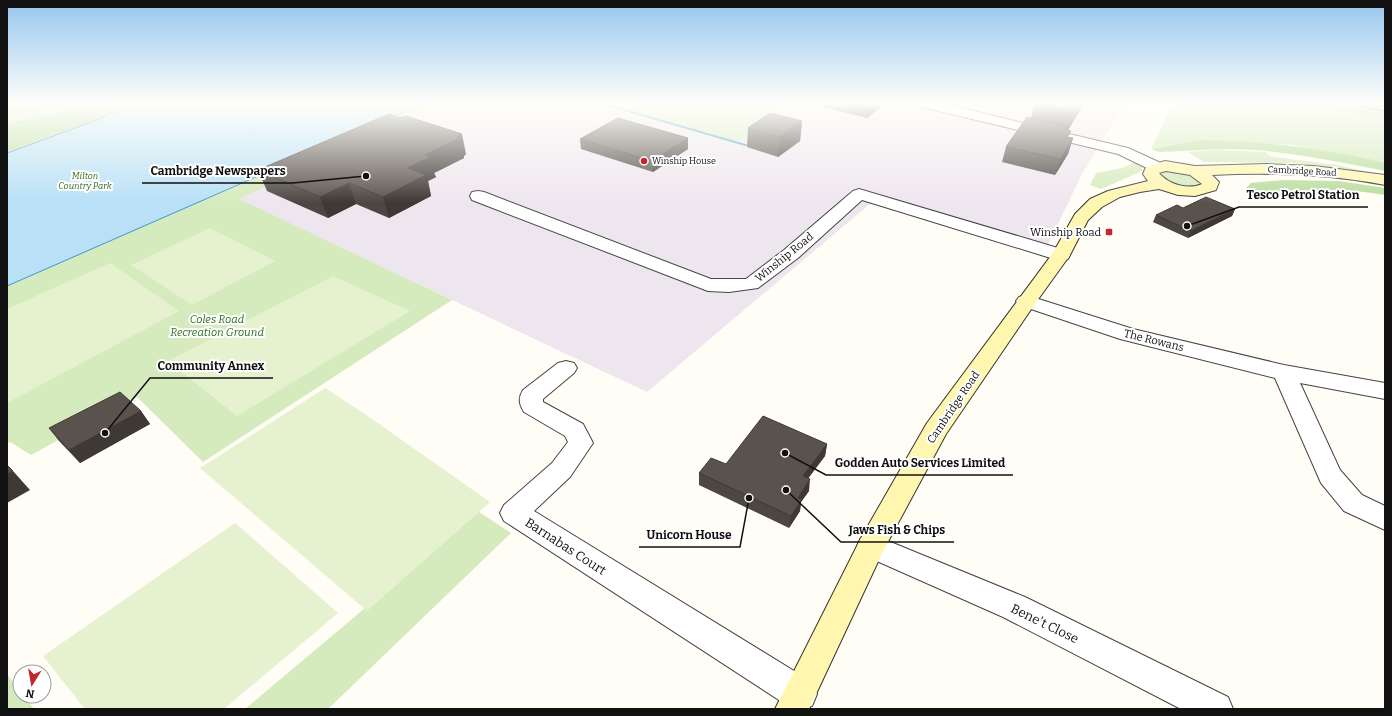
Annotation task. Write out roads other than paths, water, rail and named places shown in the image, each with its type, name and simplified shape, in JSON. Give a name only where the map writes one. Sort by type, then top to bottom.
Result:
[{"type":"street","points":[[1062,136],[1123,151],[1160,176],[1171,188],[1194,192],[1203,191],[1210,187],[1211,182],[1205,176],[1195,171]]},
{"type":"street","name":"Cambridge Road","points":[[796,702],[871,546],[936,429],[1026,300],[1061,255],[1081,218],[1096,203],[1114,194],[1139,187],[1175,166],[1195,171],[1280,168],[1324,171],[1385,180]]},
{"type":"street","name":"Winship Road","points":[[478,196],[708,285],[729,286],[751,284],[791,254],[859,194],[1061,255]]},
{"type":"street","name":"The Rowans","points":[[1026,300],[1127,334],[1284,373],[1385,391]]},
{"type":"street","name":"Barnabas Court","points":[[566,368],[531,396],[532,406],[574,430],[582,443],[561,470],[514,513],[796,702]]},
{"type":"street","points":[[1284,373],[1330,476],[1353,503],[1385,519]]},
{"type":"street","name":"Bene't Close","points":[[871,546],[1014,607],[1216,709]]},
{"type":"water","points":[[52,136],[349,136],[7,286],[7,153]]},
{"type":"waterway","points":[[717,136],[747,145]]},
{"type":"place","name":"Winship House","points":[[644,161]]},
{"type":"place","name":"Cambridge Newspapers","points":[[366,176]]},
{"type":"place","name":"Tesco Petrol Station","points":[[1187,226]]},
{"type":"place","name":"Winship Road","points":[[1109,232]]},
{"type":"place","name":"Community Annex","points":[[105,433]]},
{"type":"place","name":"Godden Auto Services Limited","points":[[785,453]]},
{"type":"place","name":"Jaws Fish & Chips","points":[[786,490]]},
{"type":"place","name":"Unicorn House","points":[[749,498]]},
{"type":"park label","name":"Milton Country Park","points":[[85,182]]},
{"type":"park label","name":"Coles Road Recreation Ground","points":[[217,325]]}]
